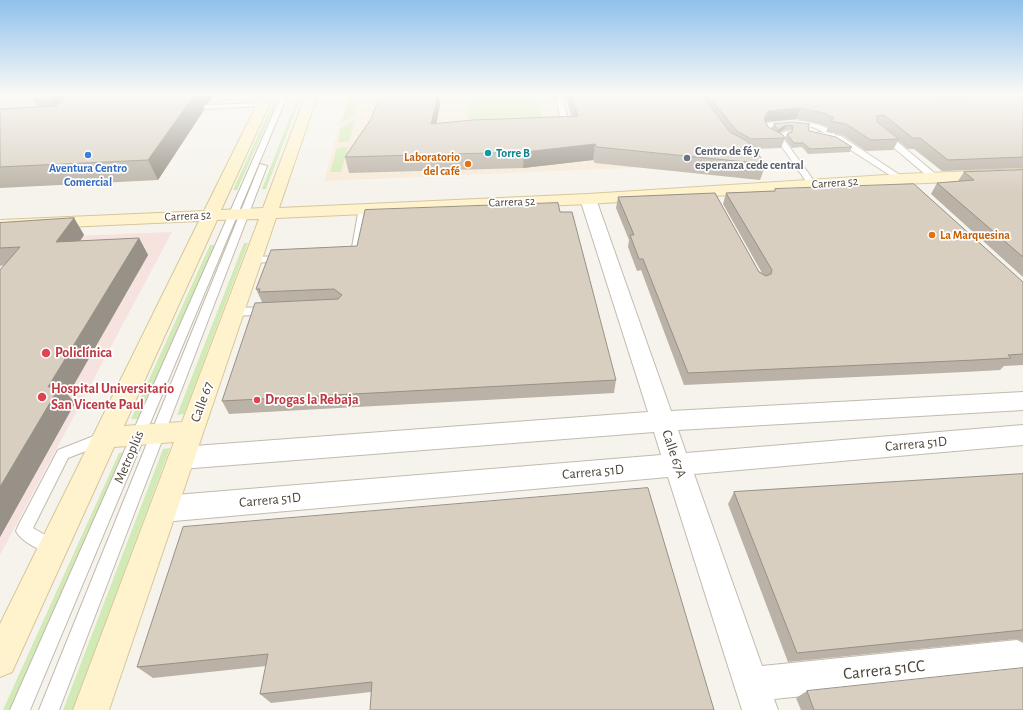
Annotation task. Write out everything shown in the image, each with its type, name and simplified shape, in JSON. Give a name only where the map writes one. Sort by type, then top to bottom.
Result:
[{"type":"main road","points":[[0,660],[252,127]]},
{"type":"main road","name":"Calle 67","points":[[92,710],[252,260],[249,213],[294,127]]},
{"type":"main road","name":"Carrera 52","points":[[0,225],[364,208],[711,195],[813,185],[902,179],[1023,174]]},
{"type":"main road","points":[[902,179],[918,194]]},
{"type":"main road","points":[[106,437],[191,431]]},
{"type":"street","name":"Calle 67A","points":[[588,199],[756,697]]},
{"type":"street","points":[[182,458],[663,421],[1023,401]]},
{"type":"street","name":"Carrera 51D","points":[[163,509],[1023,435]]},
{"type":"street","name":"Carrera 51CC","points":[[756,697],[1017,657]]},
{"type":"lane","name":"Metroplús","points":[[20,710],[249,213],[275,127]]},
{"type":"lane","name":"Metroplús","points":[[49,710],[148,434],[249,213],[281,127]]},
{"type":"lane","points":[[767,127],[766,130],[769,135],[784,143]]},
{"type":"lane","points":[[820,127],[828,130],[902,179]]},
{"type":"lane","points":[[876,129],[935,178]]},
{"type":"lane","points":[[788,132],[779,137],[813,185]]},
{"type":"lane","points":[[811,132],[838,138]]},
{"type":"lane","points":[[340,256],[354,256],[364,208]]},
{"type":"lane","points":[[252,260],[296,258]]},
{"type":"lane","points":[[234,312],[278,310]]},
{"type":"lane","points":[[53,548],[24,531],[63,454],[106,437]]},
{"type":"shaded area","points":[[339,127],[630,127],[651,167],[324,181]]},
{"type":"shaded area","name":"Hospital Universitario San Vicente Paul","points":[[172,232],[0,555],[0,239]]},
{"type":"green space","points":[[262,127],[265,127],[237,190],[233,190]]},
{"type":"green space","points":[[286,127],[289,127],[266,189],[262,189]]},
{"type":"green space","points":[[353,127],[349,142],[338,142],[341,128]]},
{"type":"green space","points":[[348,147],[341,172],[330,172],[337,148]]},
{"type":"green space","points":[[244,243],[248,243],[184,414],[177,415]]},
{"type":"green space","points":[[210,245],[215,245],[138,419],[131,419]]},
{"type":"green space","points":[[170,448],[73,710],[63,710],[163,449]]},
{"type":"green space","points":[[126,452],[11,710],[3,710],[119,453]]},
{"type":"building","points":[[0,127],[171,127],[148,160],[0,167]]},
{"type":"building","points":[[365,127],[726,127],[730,132],[747,141],[766,164],[597,147],[595,144],[524,152],[345,157]]},
{"type":"building","points":[[734,127],[768,127],[783,135],[785,138],[751,139],[737,131]]},
{"type":"building","points":[[793,127],[808,127],[809,131],[836,137],[852,147],[810,149],[803,143],[794,143],[787,134],[792,132]]},
{"type":"building","points":[[851,127],[884,127],[899,139],[871,140]]},
{"type":"building","points":[[899,127],[1023,127],[1023,157],[948,160],[920,138],[913,138]]},
{"type":"building","points":[[1023,170],[1023,257],[937,183],[974,180],[964,172]]},
{"type":"building","points":[[914,184],[1023,282],[1023,354],[1008,355],[1011,358],[688,373],[643,259],[639,259],[630,235],[634,235],[618,197],[715,193],[759,272],[766,276],[771,274],[772,270],[726,193],[775,191],[775,189]]},
{"type":"building","points":[[558,203],[560,212],[572,212],[616,380],[222,401],[255,303],[338,299],[342,295],[334,289],[259,292],[260,289],[256,289],[271,250],[357,246],[365,210]]},
{"type":"building","name":"Hospital Universitario San Vicente Paul","points":[[74,218],[56,242],[139,238],[48,387],[60,386],[0,487],[0,270],[20,247],[0,248],[0,223]]},
{"type":"building","points":[[1023,474],[1023,630],[797,653],[734,492]]},
{"type":"building","points":[[648,488],[714,710],[370,710],[372,682],[260,694],[268,654],[137,667],[183,527]]},
{"type":"building","points":[[1023,668],[1023,710],[814,710],[807,691]]},
{"type":"place","name":"Torre B","points":[[488,153]]},
{"type":"place","name":"Aventura Centro Comercial","points":[[88,155]]},
{"type":"place","name":"Centro de fé y esperanza cede central","points":[[687,158]]},
{"type":"place","name":"Laboratorio del café","points":[[468,164]]},
{"type":"place","name":"La Marquesina","points":[[932,235]]},
{"type":"place","name":"Policlínica","points":[[46,353]]},
{"type":"place","name":"Hospital Universitario San Vicente Paul","points":[[42,397]]},
{"type":"place","name":"Drogas la Rebaja","points":[[257,400]]}]
